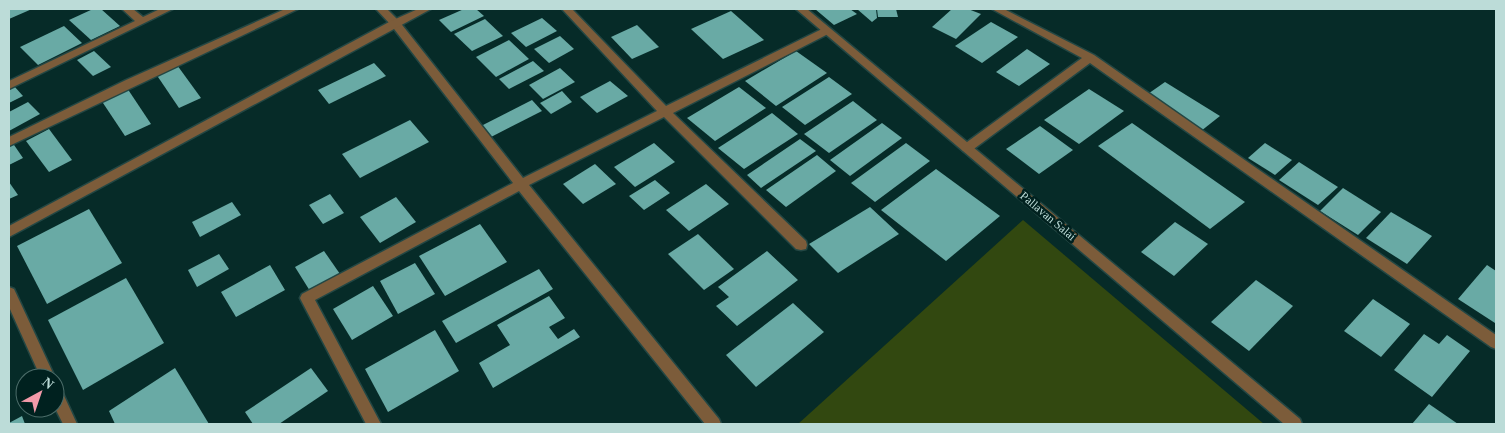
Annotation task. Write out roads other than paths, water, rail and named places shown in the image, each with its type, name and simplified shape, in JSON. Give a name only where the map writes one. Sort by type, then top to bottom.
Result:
[{"type":"street","points":[[127,9],[142,21]]},
{"type":"street","points":[[9,85],[168,9]]},
{"type":"street","points":[[9,142],[130,82],[293,9]]},
{"type":"street","points":[[382,9],[714,424]]},
{"type":"street","points":[[9,232],[395,23],[426,9]]},
{"type":"street","points":[[567,9],[664,111],[801,245]]},
{"type":"street","name":"Pallavan Salai","points":[[800,9],[1295,424]]},
{"type":"street","points":[[997,9],[1090,58],[1496,343]]},
{"type":"street","points":[[374,424],[307,298],[521,184],[826,31]]},
{"type":"street","points":[[967,148],[1090,58]]},
{"type":"street","points":[[9,293],[43,368]]}]
